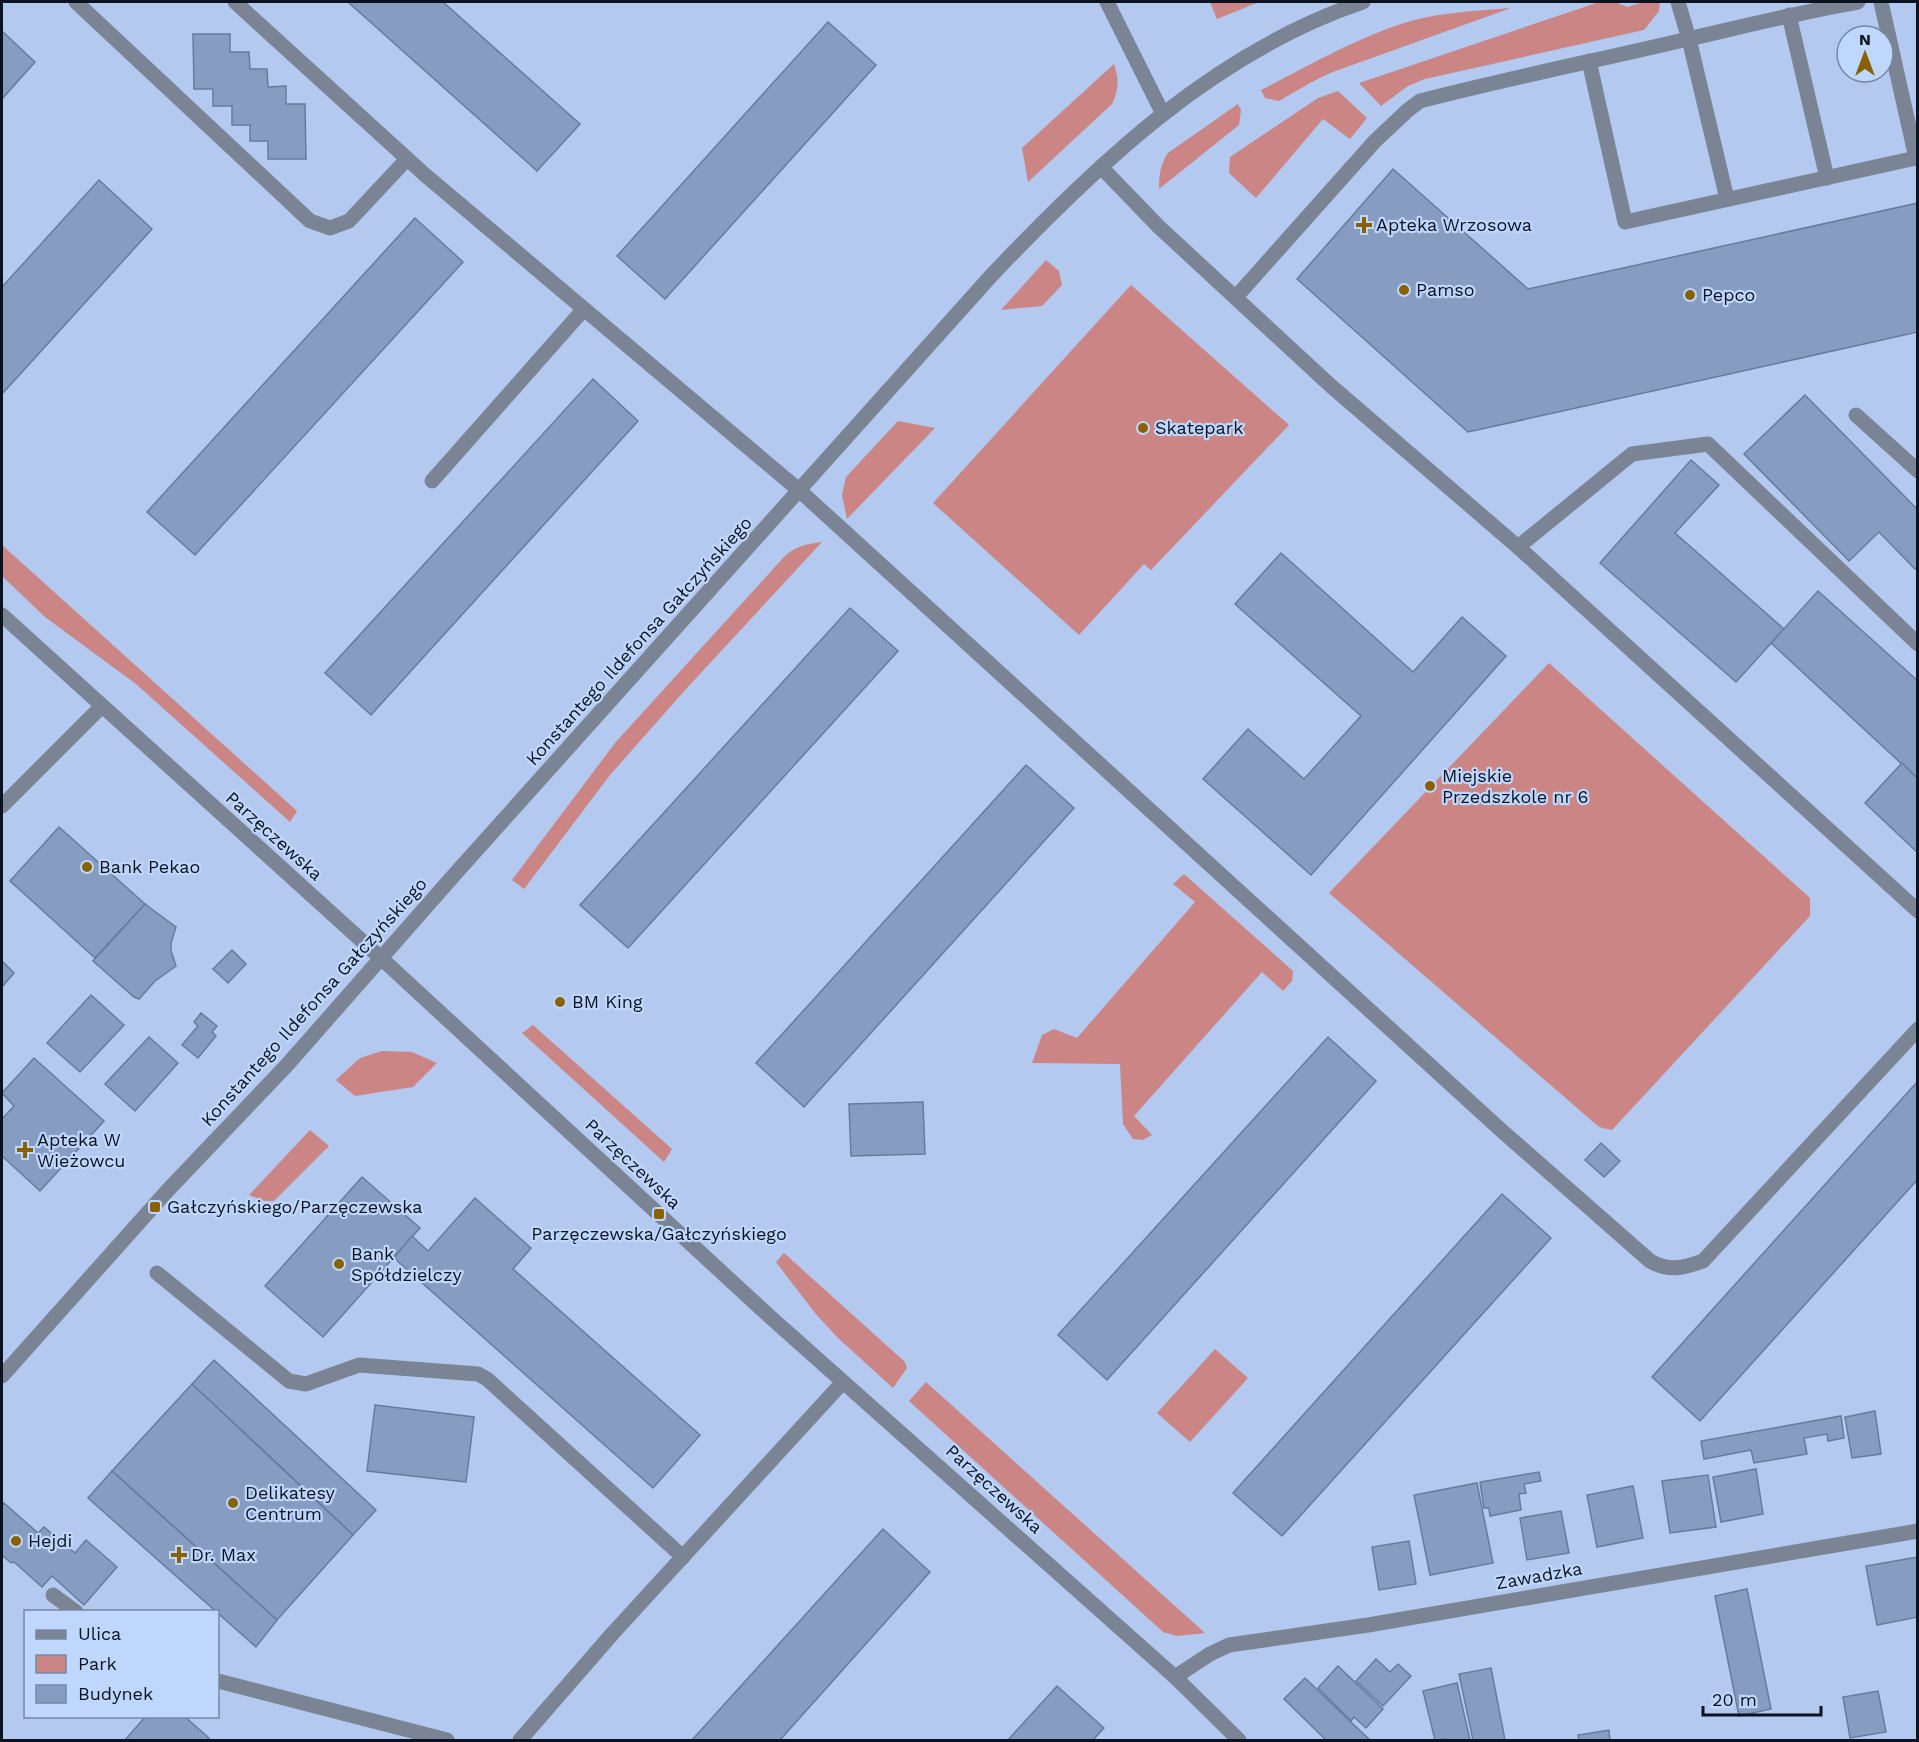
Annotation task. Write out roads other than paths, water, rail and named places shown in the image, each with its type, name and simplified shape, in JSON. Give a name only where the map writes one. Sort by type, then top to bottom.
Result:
[{"type":"street","points":[[76,2],[310,221],[330,228],[349,221],[407,159]]},
{"type":"street","points":[[235,2],[407,159],[800,491],[1494,1123],[1642,1253],[1662,1267],[1675,1269],[1703,1261],[1917,1029]]},
{"type":"street","points":[[1107,2],[1163,114]]},
{"type":"street","name":"Konstantego Ildefonsa Gałczyńskiego","points":[[2,1376],[168,1190],[287,1065],[455,874],[990,277],[1034,231],[1101,167],[1163,114],[1229,65],[1279,37],[1338,10],[1363,2]]},
{"type":"street","points":[[1678,2],[1727,200]]},
{"type":"street","points":[[1236,297],[1375,141],[1420,101],[1508,78],[1789,15],[1858,2]]},
{"type":"street","points":[[1589,61],[1625,222],[1916,158],[1881,2]]},
{"type":"street","points":[[1789,15],[1827,178]]},
{"type":"street","points":[[1101,167],[1159,226],[1331,386],[1518,547],[1915,903]]},
{"type":"street","points":[[432,482],[584,309]]},
{"type":"street","points":[[1857,415],[1917,471]]},
{"type":"street","points":[[1518,547],[1632,454],[1708,444],[1917,644]]},
{"type":"street","name":"Parzęczewska","points":[[2,615],[382,959],[768,1315],[1175,1677],[1239,1740]]},
{"type":"street","points":[[2,804],[101,707]]},
{"type":"street","points":[[157,1273],[289,1381],[306,1384],[359,1365],[478,1374],[487,1379],[683,1557]]},
{"type":"street","points":[[520,1740],[613,1633],[843,1382]]},
{"type":"street","name":"Zawadzka","points":[[1175,1677],[1229,1645],[1368,1625],[1917,1531]]},
{"type":"street","points":[[53,1595],[75,1610]]},
{"type":"street","points":[[219,1681],[447,1740]]},
{"type":"place","name":"Apteka Wrzosowa","points":[[1364,225]]},
{"type":"place","name":"Pamso","points":[[1404,290]]},
{"type":"place","name":"Pepco","points":[[1690,295]]},
{"type":"place","name":"Skatepark","points":[[1143,428]]},
{"type":"place","name":"Miejskie Przedszkole nr 6","points":[[1430,786]]},
{"type":"place","name":"Bank Pekao","points":[[87,867]]},
{"type":"place","name":"BM King","points":[[560,1002]]},
{"type":"place","name":"Apteka W Wieżowcu","points":[[25,1150]]},
{"type":"place","name":"Gałczyńskiego/Parzęczewska","points":[[155,1207]]},
{"type":"place","name":"Parzęczewska/Gałczyńskiego","points":[[659,1214]]},
{"type":"place","name":"Bank Spółdzielczy","points":[[339,1264]]},
{"type":"place","name":"Delikatesy Centrum","points":[[233,1503]]},
{"type":"place","name":"Hejdi","points":[[16,1541]]},
{"type":"place","name":"Dr. Max","points":[[179,1555]]}]
